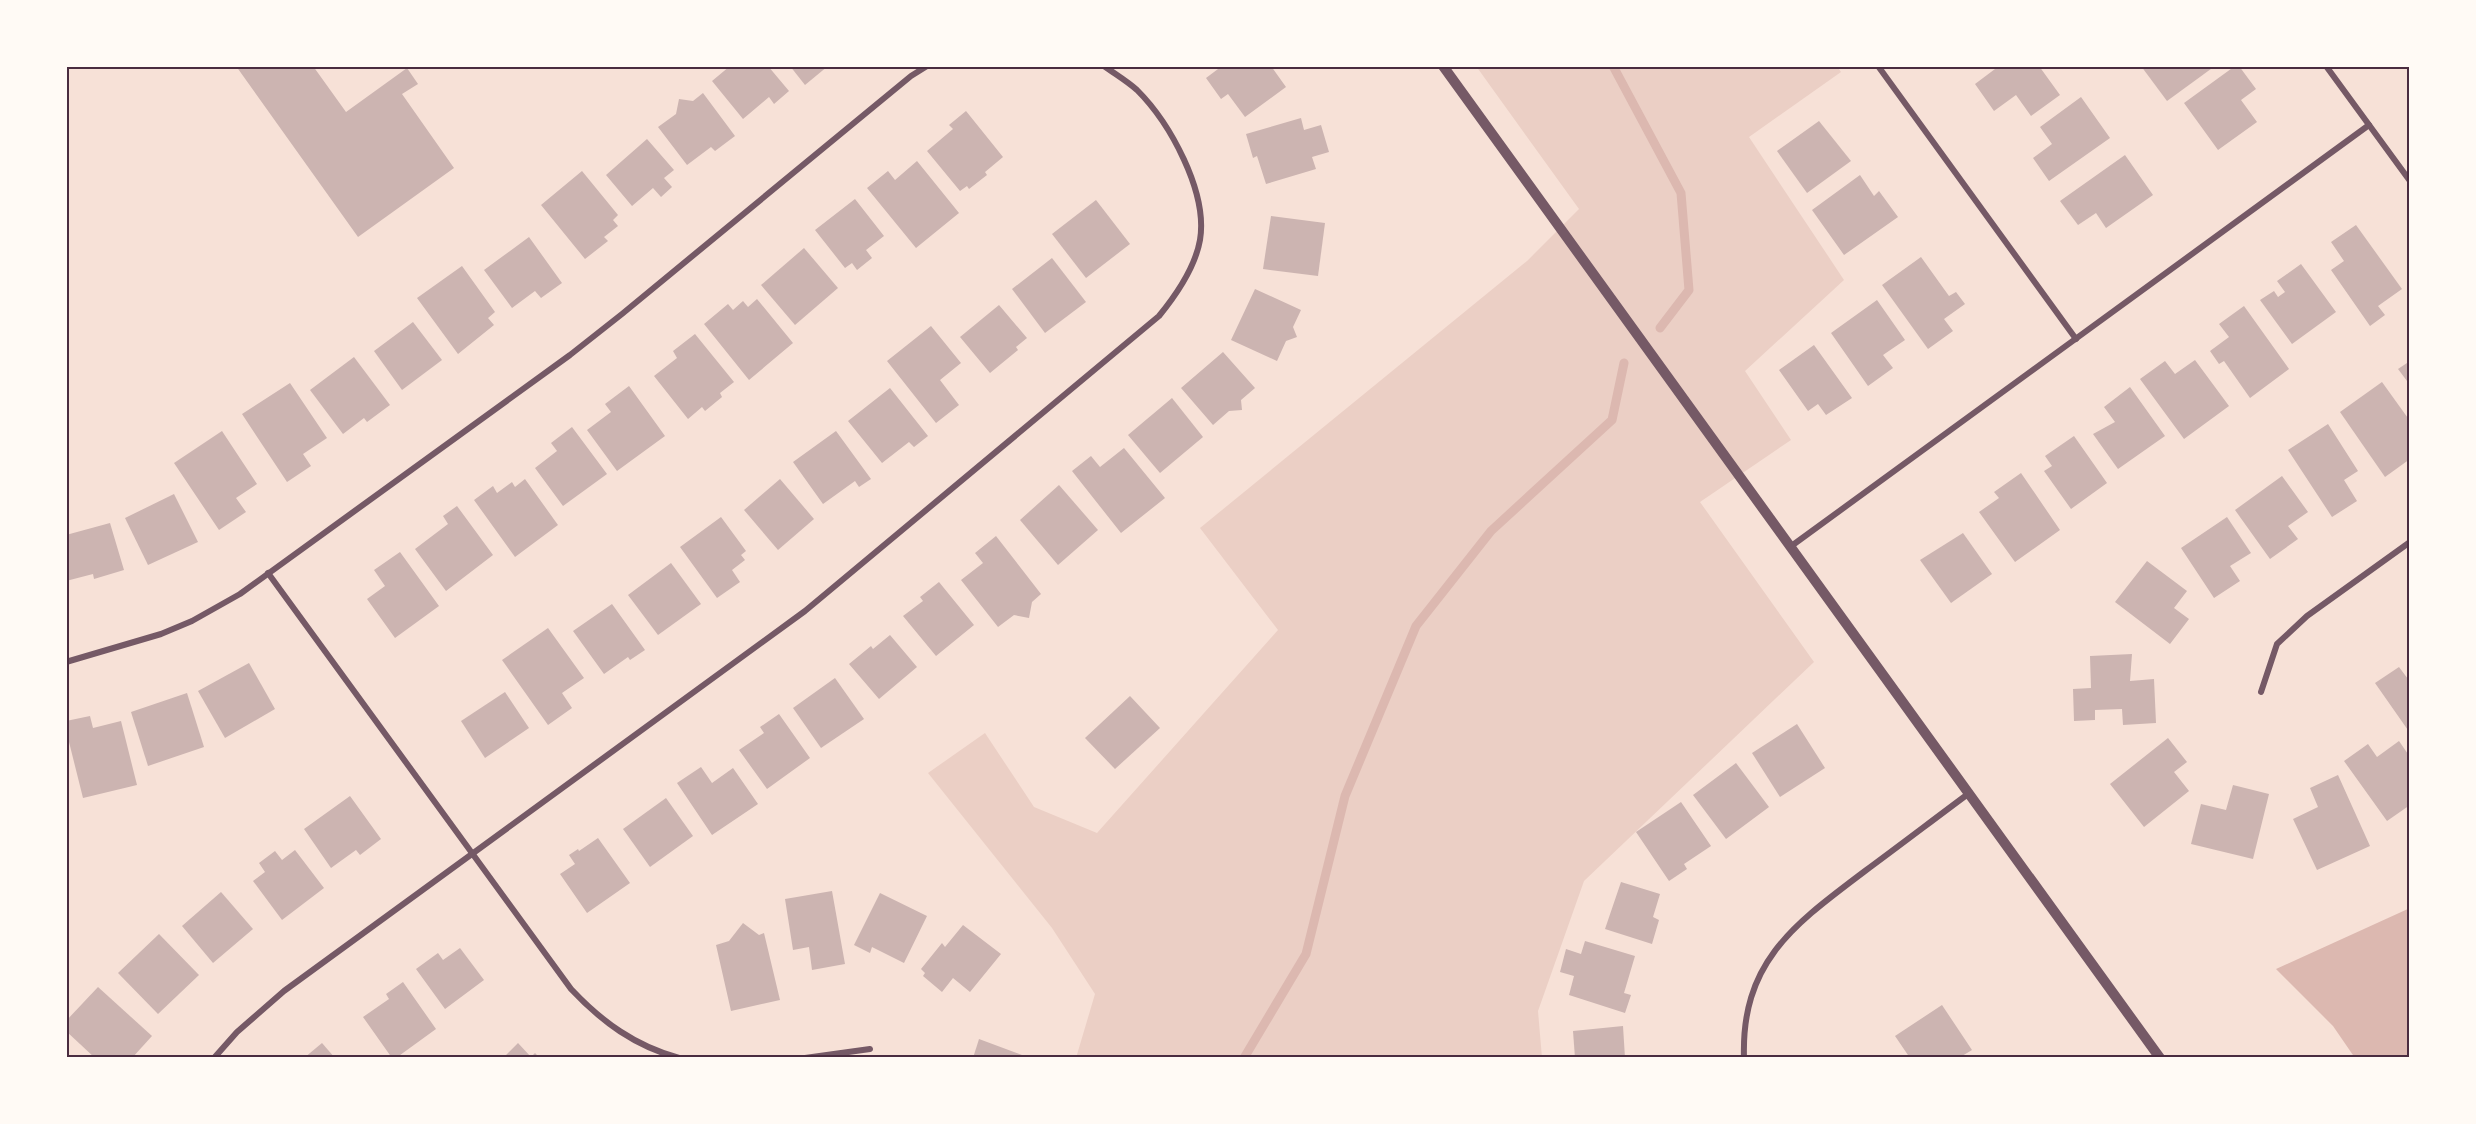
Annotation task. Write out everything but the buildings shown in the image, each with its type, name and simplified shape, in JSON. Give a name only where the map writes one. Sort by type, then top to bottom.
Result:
[{"type":"street","points":[[66,662],[142,640],[192,621],[240,594],[570,355],[911,76],[927,66]]},
{"type":"street","points":[[213,1058],[237,1032],[284,991],[805,611],[1149,325],[1170,302],[1189,271],[1200,238],[1200,219],[1192,180],[1168,132],[1147,101],[1125,80],[1104,66]]},
{"type":"street","points":[[1443,66],[2160,1058]]},
{"type":"street","points":[[1878,66],[2076,339]]},
{"type":"street","points":[[2326,66],[2410,181]]},
{"type":"street","points":[[1790,547],[2369,125]]},
{"type":"street","points":[[2261,692],[2277,644],[2307,616],[2410,542]]},
{"type":"street","points":[[268,573],[572,989],[591,1010],[626,1036],[651,1050],[679,1058]]},
{"type":"street","points":[[1744,1058],[1745,1024],[1751,1000],[1763,968],[1785,936],[1812,911],[1968,794]]},
{"type":"street","points":[[805,1058],[870,1049]]},
{"type":"shaded area","points":[[1476,66],[1837,66],[1841,72],[1749,137],[1844,280],[1745,371],[1791,440],[1700,502],[1814,662],[1584,881],[1538,1011],[1542,1058],[1076,1058],[1095,994],[1052,928],[928,773],[985,733],[1034,807],[1097,833],[1278,630],[1200,528],[1527,261],[1579,209]]},
{"type":"shaded area","points":[[2410,908],[2410,1058],[2355,1058],[2333,1026],[2276,969]]},
{"type":"waterway","points":[[1613,66],[1681,193],[1689,290],[1660,328]]},
{"type":"waterway","points":[[1244,1058],[1306,954],[1345,796],[1416,626],[1491,531],[1612,420],[1624,363]]}]
